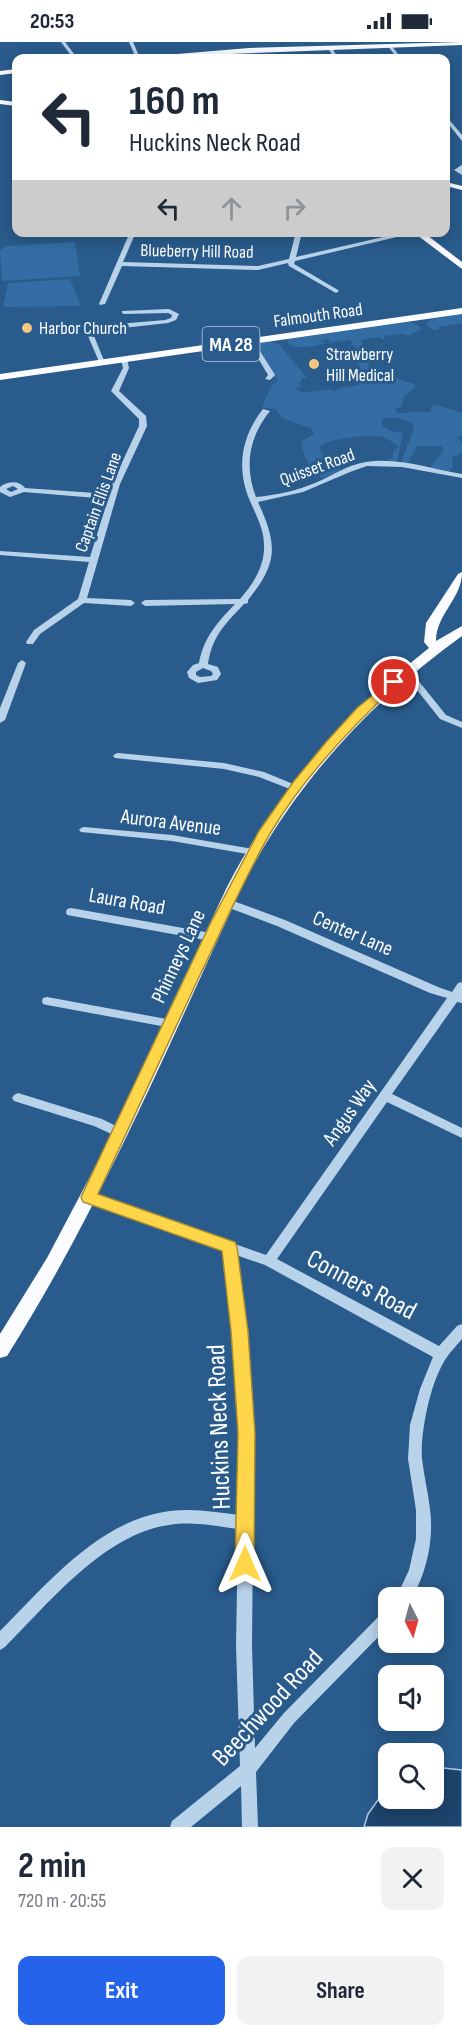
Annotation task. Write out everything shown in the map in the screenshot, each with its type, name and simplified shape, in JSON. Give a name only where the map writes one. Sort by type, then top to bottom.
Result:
[{"type":"main road","points":[[243,42],[256,49],[258,54]]},
{"type":"main road","points":[[203,54],[289,46],[456,43]]},
{"type":"main road","points":[[423,237],[462,266]]},
{"type":"main road","name":"Falmouth Road","points":[[0,377],[462,311]]},
{"type":"main road","points":[[436,648],[430,642],[430,629],[462,576]]},
{"type":"main road","name":"Phinneys Lane","points":[[0,1350],[48,1275],[88,1197],[253,852],[295,788],[350,723],[406,671],[436,648],[459,635]]},
{"type":"street","points":[[389,46],[396,54]]},
{"type":"street","points":[[450,123],[462,139]]},
{"type":"street","points":[[462,167],[457,170],[462,173]]},
{"type":"street","points":[[102,304],[131,237]]},
{"type":"street","points":[[298,237],[296,252],[291,261],[295,268],[336,291]]},
{"type":"street","name":"Blueberry Hill Road","points":[[119,264],[244,269],[291,261],[394,237]]},
{"type":"street","points":[[102,363],[90,336],[93,330],[170,321],[176,314],[169,311],[124,312]]},
{"type":"street","points":[[251,341],[272,375],[268,379]]},
{"type":"street","name":"Captain Ellis Lane","points":[[82,600],[112,497],[144,422],[140,414],[116,391],[126,368],[124,359]]},
{"type":"street","points":[[203,665],[204,654],[210,640],[245,601],[264,569],[268,554],[267,534],[248,485],[246,453],[255,427],[266,411]]},
{"type":"street","name":"Quisset Road","points":[[254,500],[288,495],[348,469],[370,464],[398,465],[462,476]]},
{"type":"street","points":[[23,490],[112,497]]},
{"type":"street","points":[[0,553],[92,560]]},
{"type":"street","points":[[30,642],[37,632],[82,600],[131,603]]},
{"type":"street","points":[[145,603],[245,601]]},
{"type":"street","points":[[0,720],[22,663]]},
{"type":"street","points":[[406,671],[443,717],[462,725]]},
{"type":"street","points":[[118,756],[224,766],[261,774],[295,788]]},
{"type":"street","name":"Aurora Avenue","points":[[84,830],[172,838],[253,852]]},
{"type":"street","name":"Center Lane","points":[[228,903],[458,998]]},
{"type":"street","name":"Laura Road","points":[[71,912],[211,937]]},
{"type":"street","name":"Angus Way","points":[[269,1261],[385,1096],[458,998],[462,986]]},
{"type":"street","points":[[47,1001],[172,1024]]},
{"type":"street","points":[[385,1096],[462,1133]]},
{"type":"street","points":[[18,1098],[98,1122],[120,1133]]},
{"type":"street","points":[[88,1197],[229,1247]]},
{"type":"street","name":"Conners Road","points":[[229,1247],[269,1261],[441,1354]]},
{"type":"street","name":"Huckins Neck Road","points":[[229,1247],[239,1331],[246,1425],[244,1646],[250,1827]]},
{"type":"street","points":[[408,1587],[417,1568],[424,1520],[415,1452],[418,1415],[427,1386],[441,1354],[462,1330]]},
{"type":"street","points":[[0,1642],[104,1544],[134,1527],[179,1517],[245,1523]]},
{"type":"street","name":"Beechwood Road","points":[[178,1827],[248,1770],[289,1718],[378,1627]]},
{"type":"shaded area","points":[[75,242],[80,276],[2,281],[0,250],[7,246]]},
{"type":"shaded area","points":[[70,279],[81,306],[3,307],[8,283]]},
{"type":"shaded area","points":[[462,314],[462,323],[438,327],[439,330],[432,330],[426,324],[432,319]]},
{"type":"shaded area","points":[[408,322],[415,323],[421,329],[408,336],[402,334],[384,336],[384,340],[379,337],[361,340],[366,361],[370,367],[367,370],[373,377],[383,374],[416,386],[404,397],[402,406],[395,409],[397,413],[430,412],[432,406],[437,405],[462,413],[462,435],[458,437],[462,443],[462,452],[452,458],[453,465],[450,472],[430,468],[444,449],[441,446],[417,446],[408,464],[401,463],[414,428],[412,423],[405,420],[386,418],[382,419],[382,426],[393,432],[403,432],[397,463],[388,459],[393,458],[393,452],[399,446],[385,438],[349,437],[319,447],[322,453],[342,470],[323,478],[311,467],[302,447],[301,442],[314,434],[311,428],[284,419],[275,409],[263,408],[270,388],[278,379],[274,377],[256,344],[268,341],[279,344],[307,378],[302,378],[299,385],[304,386],[295,388],[303,393],[329,389],[335,391],[359,385],[358,382],[363,381],[355,378],[362,376],[357,360],[350,359],[357,359],[355,345],[347,345],[353,344],[350,340],[329,343],[330,340],[323,340],[321,342],[328,343],[295,347],[287,342],[288,339]]},
{"type":"shaded area","points":[[444,1768],[462,1770],[462,1827],[364,1827],[368,1814],[378,1800],[378,1809],[444,1809]]},
{"type":"place","name":"Harbor Church","points":[[27,328]]},
{"type":"place","name":"Strawberry Hill Medical","points":[[314,364]]},
{"type":"route","points":[[245,1564],[247,1433],[239,1331],[229,1247],[88,1197],[218,922],[265,831],[298,784],[331,743],[394,682]]}]
